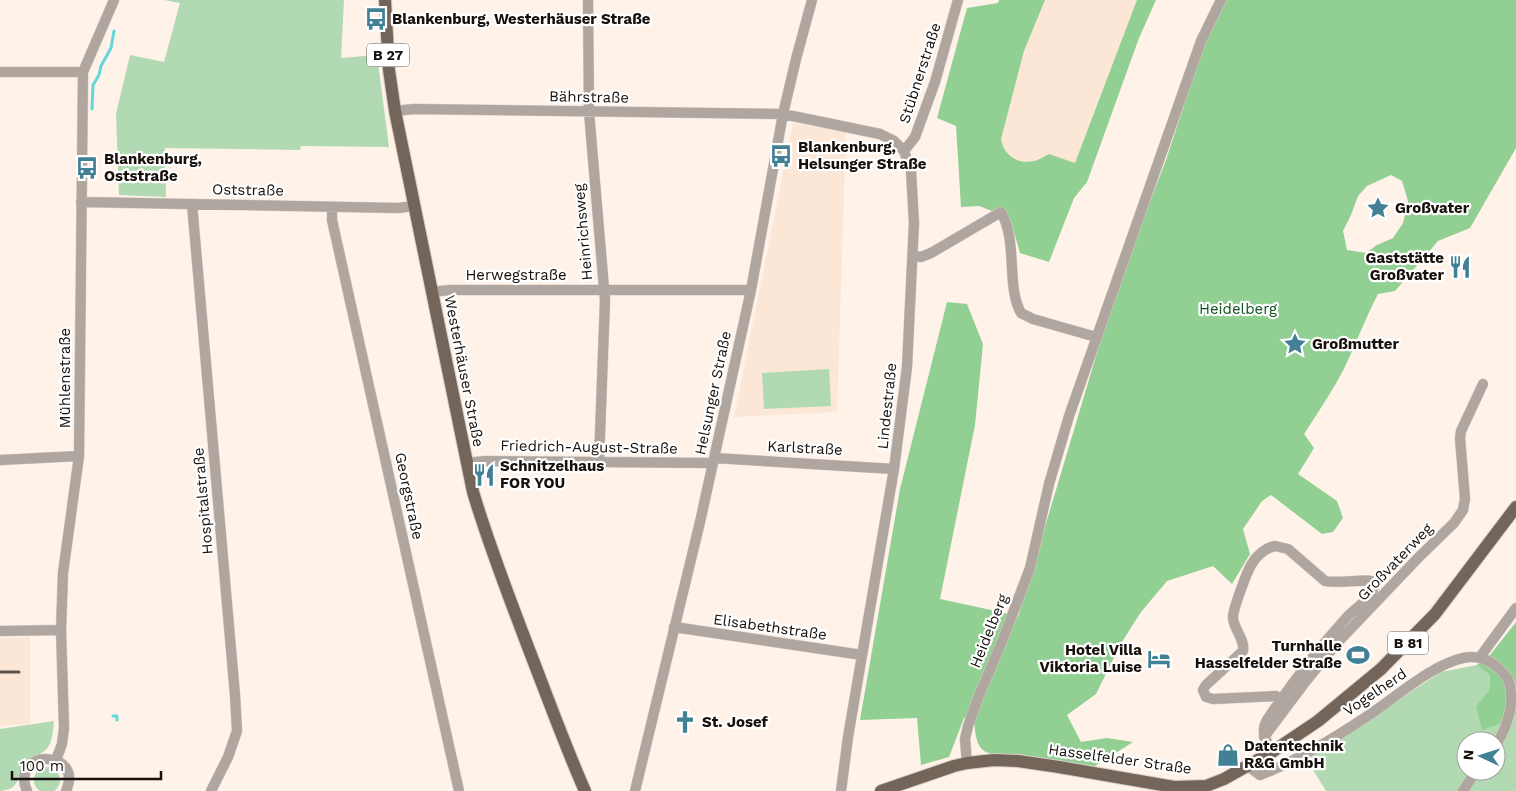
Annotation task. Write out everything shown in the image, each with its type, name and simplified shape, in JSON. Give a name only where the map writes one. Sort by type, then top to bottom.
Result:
[{"type":"main road","name":"Westerhäuser Straße","points":[[385,0],[389,70],[395,110],[466,464],[493,553],[558,727],[585,791]]},
{"type":"main road","name":"Hasselfelder Straße","points":[[881,791],[967,763],[994,760],[1018,761],[1183,789],[1214,784],[1272,752],[1338,705],[1381,669],[1435,614],[1516,507]]},
{"type":"street","name":"Mühlenstraße","points":[[56,760],[62,744],[64,728],[61,630],[64,563],[79,456],[83,72],[114,0]]},
{"type":"street","name":"Heinrichsweg","points":[[588,0],[589,112],[605,300],[599,461]]},
{"type":"street","name":"Helsunger Straße","points":[[635,791],[714,460],[751,290],[783,114],[812,0]]},
{"type":"street","name":"Stübnerstraße","points":[[904,151],[915,137],[936,82],[958,0]]},
{"type":"street","name":"Heidelberg","points":[[967,763],[965,739],[968,726],[1030,568],[1049,484],[1069,416],[1201,41],[1220,0]]},
{"type":"street","points":[[0,72],[83,72]]},
{"type":"street","name":"Bährstraße","points":[[395,110],[414,108],[783,114]]},
{"type":"street","points":[[783,114],[880,134],[894,142],[904,151]]},
{"type":"street","name":"Lindestraße","points":[[841,791],[848,738],[894,469],[907,367],[914,256],[914,194],[911,171],[904,151]]},
{"type":"street","name":"Oststraße","points":[[81,202],[398,208],[414,206]]},
{"type":"street","name":"Hospitalstraße","points":[[192,204],[237,731],[228,757],[212,791]]},
{"type":"street","name":"Georgstraße","points":[[332,207],[332,220],[459,791]]},
{"type":"street","points":[[914,256],[921,257],[931,253],[1001,212],[1008,227],[1016,298],[1021,313],[1096,336]]},
{"type":"street","name":"Herwegstraße","points":[[431,292],[450,290],[751,290]]},
{"type":"street","name":"Großvaterweg","points":[[1264,737],[1306,681],[1337,644],[1418,558],[1454,523],[1463,510],[1465,499],[1461,431],[1483,384]]},
{"type":"street","points":[[0,460],[79,456]]},
{"type":"street","name":"Friedrich-August-Straße","points":[[466,464],[486,460],[714,460]]},
{"type":"street","name":"Karlstraße","points":[[714,460],[894,469]]},
{"type":"street","points":[[1272,752],[1264,737],[1263,727],[1281,700],[1348,616],[1368,597],[1375,587],[1374,582],[1368,579],[1332,583],[1325,581],[1288,549],[1275,546],[1263,551],[1251,564],[1234,611],[1234,623],[1244,646],[1243,651],[1203,690],[1206,697],[1212,699],[1276,696],[1281,700]]},
{"type":"street","points":[[1505,731],[1514,711],[1514,697],[1510,681],[1495,664],[1480,657],[1516,608]]},
{"type":"street","name":"Elisabethstraße","points":[[674,627],[862,654]]},
{"type":"street","points":[[0,631],[61,630]]},
{"type":"street","name":"Vogelherd","points":[[1248,766],[1260,776],[1281,767],[1366,717],[1447,663],[1464,658],[1480,657]]},
{"type":"street","points":[[27,791],[25,777],[29,767],[34,762],[49,758],[56,760],[64,767],[68,774],[69,784],[66,791]]},
{"type":"shaded area","points":[[1045,0],[1137,0],[1075,163],[1049,154],[1034,161],[1024,162],[1010,156],[1002,149],[1001,139],[1024,51]]},
{"type":"shaded area","points":[[793,123],[846,133],[837,412],[734,417]]},
{"type":"shaded area","points":[[30,637],[30,724],[0,726],[0,638]]},
{"type":"green space","points":[[164,0],[344,0],[341,58],[377,55],[389,147],[301,146],[300,150],[165,148],[166,197],[119,195],[116,114],[130,55],[164,62],[180,3]]},
{"type":"green space","points":[[999,0],[1045,0],[1024,51],[1001,139],[1002,144],[1008,154],[1017,160],[1028,162],[1049,154],[1075,163],[1137,0],[1156,0],[1139,38],[1087,182],[1074,198],[1049,262],[1020,253],[1010,218],[979,206],[961,207],[956,126],[937,118],[967,8],[998,3]]},
{"type":"green space","name":"Heidelberg","points":[[1225,0],[1516,0],[1516,148],[1470,228],[1438,241],[1395,291],[1378,294],[1339,378],[1304,434],[1314,448],[1298,474],[1337,501],[1343,518],[1333,532],[1322,534],[1271,495],[1262,501],[1243,529],[1250,554],[1232,584],[1213,566],[1167,581],[1141,612],[1120,645],[1096,694],[1067,715],[1081,742],[1107,738],[1133,742],[1095,766],[990,754],[978,744],[974,722],[964,718],[949,757],[921,765],[917,718],[860,720],[900,489],[947,302],[967,304],[983,344],[975,425],[940,599],[1018,617],[1114,296],[1166,160],[1204,45]],"holes":[[[1391,175],[1402,181],[1408,201],[1403,223],[1393,238],[1377,245],[1366,253],[1347,250],[1343,231],[1358,196],[1367,186]]]},
{"type":"green space","points":[[829,369],[831,406],[764,409],[762,373]]},
{"type":"green space","points":[[1516,622],[1516,714],[1497,725],[1482,730],[1476,706],[1489,690],[1490,675],[1477,665],[1490,655]]},
{"type":"green space","points":[[1477,665],[1490,674],[1489,690],[1476,706],[1497,725],[1516,714],[1516,791],[1326,791],[1307,760],[1441,672]]},
{"type":"green space","points":[[54,721],[52,738],[48,747],[26,762],[18,781],[12,787],[0,791],[0,729]]},
{"type":"green space","points":[[47,767],[56,771],[60,780],[56,789],[47,793],[38,789],[34,780],[38,771]]},
{"type":"waterway","points":[[92,109],[93,85],[111,48],[114,31]]},
{"type":"waterway","points":[[113,716],[117,716],[117,720]]},
{"type":"railway","points":[[0,672],[19,672]]},
{"type":"place","name":"Blankenburg, Westerhäuser Straße","points":[[376,19]]},
{"type":"place","name":"Blankenburg, Helsunger Straße","points":[[781,156]]},
{"type":"place","name":"Blankenburg, Oststraße","points":[[87,168]]},
{"type":"place","name":"Großvater","points":[[1378,208]]},
{"type":"place","name":"Gaststätte Großvater","points":[[1460,267]]},
{"type":"place","name":"Großmutter","points":[[1295,344]]},
{"type":"place","name":"Schnitzelhaus FOR YOU","points":[[484,475]]},
{"type":"place","name":"Turnhalle Hasselfelder Straße","points":[[1358,655]]},
{"type":"place","name":"Hotel Villa Viktoria Luise","points":[[1159,659]]},
{"type":"place","name":"St. Josef","points":[[685,722]]},
{"type":"place","name":"Datentechnik R&G GmbH","points":[[1228,755]]}]
